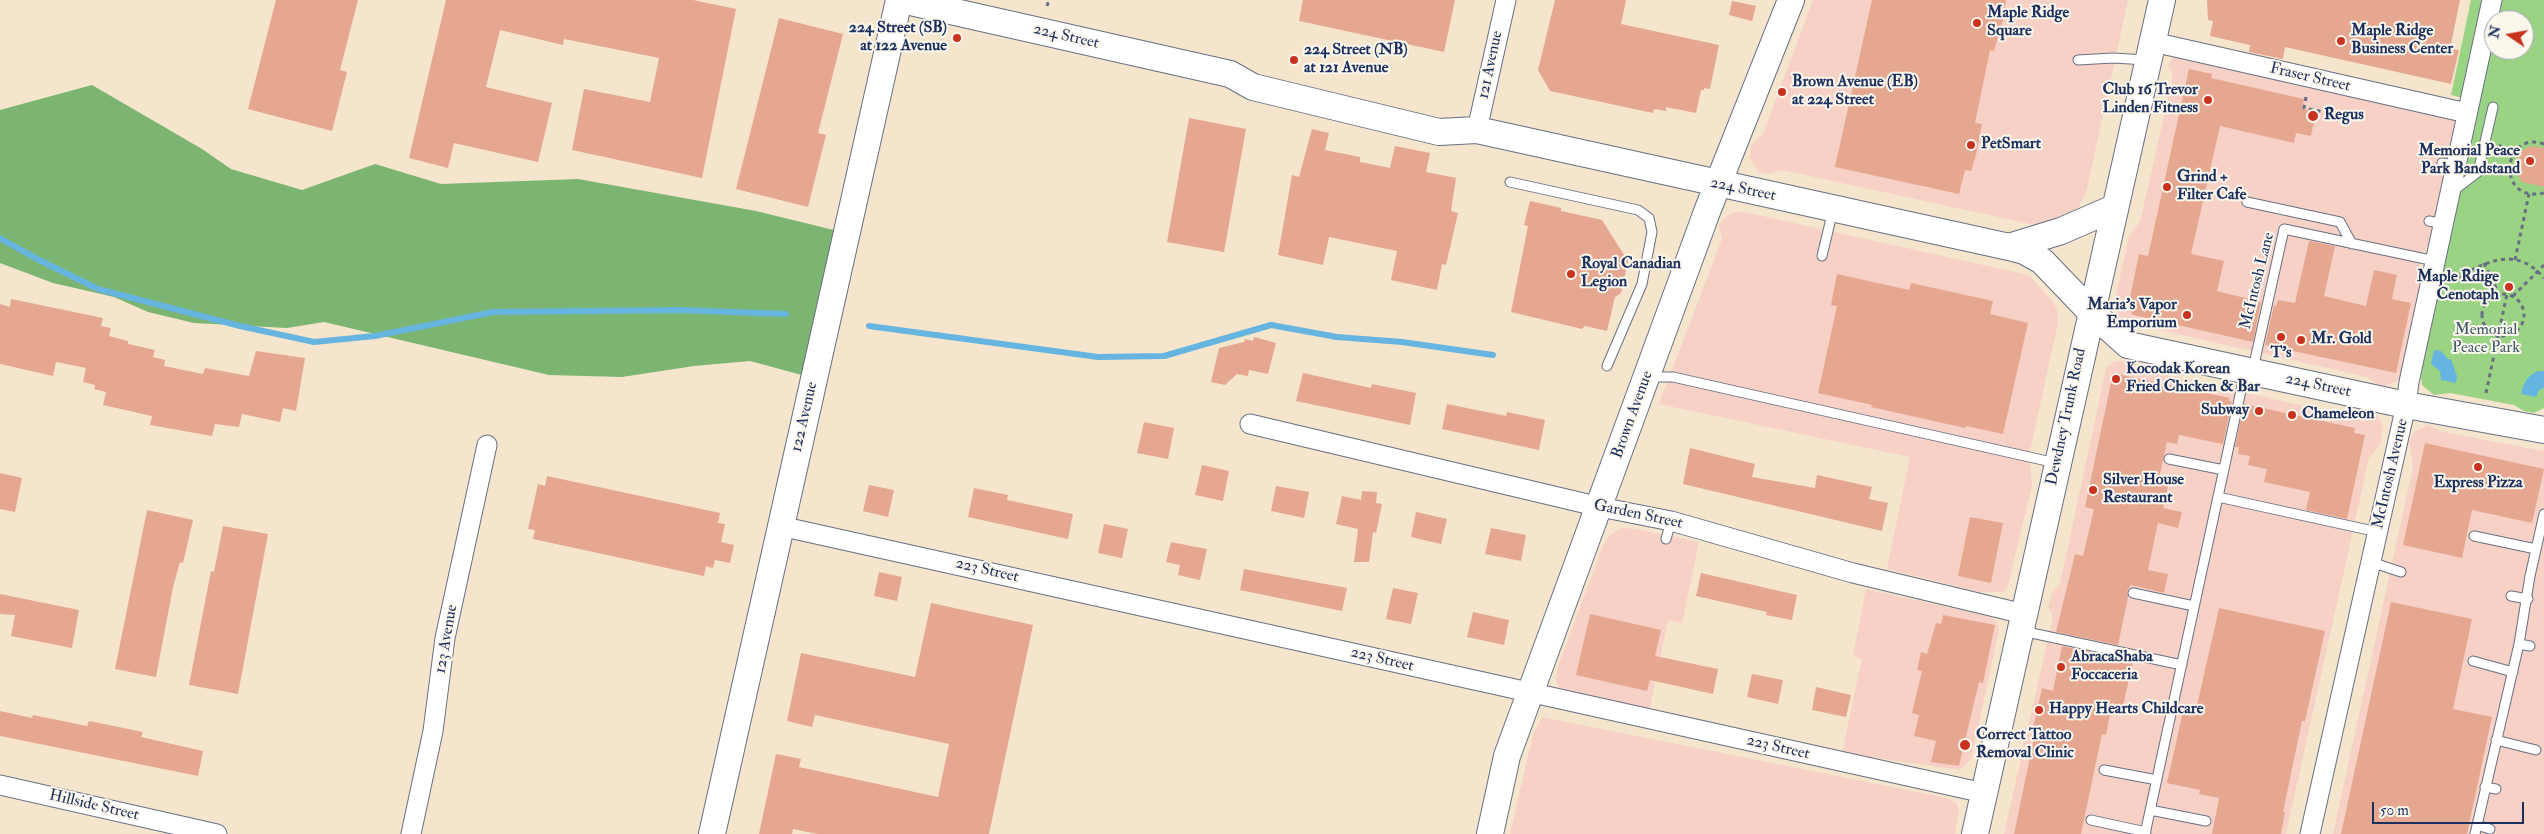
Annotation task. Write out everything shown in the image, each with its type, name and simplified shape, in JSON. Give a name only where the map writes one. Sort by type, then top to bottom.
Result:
[{"type":"street","name":"224 Street","points":[[900,0],[1230,74],[1253,87],[1440,132],[1477,130],[1833,210],[2009,246],[2024,251],[2042,261],[2090,312],[2128,345],[2406,405],[2544,430]]},
{"type":"street","name":"122 Avenue","points":[[712,834],[900,0]]},
{"type":"street","name":"121 Avenue","points":[[1477,130],[1506,0]]},
{"type":"street","name":"Brown Avenue","points":[[1490,834],[1507,756],[1718,184],[1791,0]]},
{"type":"street","name":"Dewdney Trunk Road","points":[[1975,834],[2090,312],[2162,0]]},
{"type":"street","name":"McIntosh Avenue","points":[[2310,834],[2406,405],[2435,261],[2436,222],[2449,194],[2449,164],[2467,113],[2492,0]]},
{"type":"street","name":"Fraser Street","points":[[2150,51],[2467,113]]},
{"type":"street","name":"224 Street","points":[[2009,246],[2061,231],[2114,208]]},
{"type":"street","name":"Garden Street","points":[[1250,424],[1600,507],[1671,521],[2022,622]]},
{"type":"street","name":"123 Avenue","points":[[411,834],[433,731],[445,638],[487,445]]},
{"type":"street","name":"223 Street","points":[[780,526],[1984,793]]},
{"type":"street","name":"Hillside Street","points":[[0,785],[217,834]]},
{"type":"lane","points":[[2078,60],[2113,58],[2150,51]]},
{"type":"lane","points":[[2449,194],[2478,172],[2493,107]]},
{"type":"lane","points":[[1510,182],[1638,210],[1649,218],[1652,232],[1642,284],[1607,366]]},
{"type":"lane","points":[[2247,202],[2340,222],[2352,244]]},
{"type":"lane","points":[[1822,256],[1833,210]]},
{"type":"lane","name":"McIntosh Lane","points":[[2249,371],[2284,229],[2435,261]]},
{"type":"lane","points":[[2091,820],[2145,833],[2224,470],[2249,371]]},
{"type":"lane","points":[[1646,377],[1673,377],[2057,463]]},
{"type":"lane","points":[[2169,459],[2224,470]]},
{"type":"lane","points":[[2218,497],[2378,532]]},
{"type":"lane","points":[[2490,828],[2476,829],[2513,672],[2544,514]]},
{"type":"lane","points":[[1666,539],[1671,521]]},
{"type":"lane","points":[[2474,536],[2536,549]]},
{"type":"lane","points":[[2371,562],[2401,572]]},
{"type":"lane","points":[[2132,593],[2194,606]]},
{"type":"lane","points":[[2511,596],[2528,600]]},
{"type":"lane","points":[[2022,622],[2182,665]]},
{"type":"lane","points":[[2519,644],[2530,646]]},
{"type":"lane","points":[[2473,661],[2513,672]]},
{"type":"lane","points":[[2496,740],[2536,750]]},
{"type":"lane","points":[[2104,770],[2157,780]]},
{"type":"lane","points":[[2485,787],[2496,789]]},
{"type":"lane","points":[[2150,810],[2206,821]]},
{"type":"path","points":[[1047,6],[1049,0]]},
{"type":"path","points":[[2306,97],[2304,108],[2324,112]]},
{"type":"path","points":[[2495,142],[2512,156]]},
{"type":"path","points":[[2544,144],[2532,142],[2524,144],[2512,156],[2509,167],[2511,179],[2518,189],[2529,194],[2544,193]]},
{"type":"path","points":[[2515,260],[2529,194]]},
{"type":"path","points":[[2443,286],[2484,263],[2496,260],[2515,260],[2527,263],[2538,270],[2544,278]]},
{"type":"path","points":[[2484,263],[2499,294]]},
{"type":"path","points":[[2513,296],[2544,264]]},
{"type":"path","points":[[2499,294],[2507,294],[2513,296],[2521,305],[2522,322],[2515,332],[2498,336],[2486,328],[2482,314],[2487,301],[2499,294]]},
{"type":"path","points":[[2486,393],[2507,294]]},
{"type":"shaded area","name":"Maple Ridge Square","points":[[1813,0],[2128,0],[2086,193],[2079,206],[2068,217],[2035,225],[1782,170],[1767,174],[1759,172],[1750,158],[1751,145],[1763,134]]},
{"type":"shaded area","points":[[2173,57],[2451,118],[2454,121],[2455,127],[2428,249],[2422,252],[2419,266],[2424,274],[2400,378],[2396,382],[2381,387],[2367,377],[2129,323],[2120,317],[2115,306],[2115,300],[2129,236],[2140,222],[2173,76],[2168,66]]},
{"type":"shaded area","points":[[1734,212],[1744,212],[2024,274],[2031,277],[2053,302],[2057,310],[2058,323],[2029,455],[2032,486],[2007,589],[2003,592],[1980,592],[1887,569],[1910,457],[1659,404],[1722,239],[1719,225],[1723,219]]},
{"type":"shaded area","points":[[2131,360],[2146,370],[2347,416],[2366,412],[2372,413],[2378,416],[2382,424],[2381,443],[2369,458],[2286,834],[2004,834],[2053,617],[2048,607],[2052,592],[2060,584],[2106,368],[2114,362]]},
{"type":"shaded area","points":[[2429,425],[2443,432],[2544,451],[2544,834],[2333,834],[2413,467],[2409,443],[2414,432]]},
{"type":"shaded area","points":[[1621,528],[1637,529],[1699,542],[1682,623],[1668,620],[1649,712],[1565,691],[1560,689],[1556,680],[1558,666],[1603,546],[1609,536]]},
{"type":"shaded area","points":[[1866,589],[1991,617],[1997,622],[1999,630],[1971,759],[1960,770],[1842,753],[1862,659],[1853,656]]},
{"type":"shaded area","points":[[1542,717],[1947,798],[1956,803],[1959,809],[1955,834],[1510,834],[1533,735]]},
{"type":"green space","name":"Memorial Peace Park","points":[[2471,0],[2544,0],[2544,408],[2534,413],[2524,411],[2514,405],[2450,393],[2434,395],[2422,385],[2421,376],[2475,101],[2451,95]]},
{"type":"green space","points":[[92,85],[202,149],[231,169],[302,190],[375,164],[441,184],[578,179],[756,211],[846,233],[813,378],[750,361],[694,366],[622,377],[549,375],[324,322],[287,328],[194,323],[148,312],[114,297],[53,283],[0,263],[0,110]]},
{"type":"water","points":[[2434,350],[2441,351],[2449,360],[2451,359],[2457,376],[2456,383],[2441,380],[2440,371],[2431,364]]},
{"type":"water","points":[[2538,371],[2544,371],[2544,388],[2539,390],[2536,397],[2521,394],[2526,380]]},
{"type":"building","points":[[276,0],[358,0],[340,70],[347,72],[332,131],[248,109]]},
{"type":"building","points":[[446,0],[693,0],[736,9],[702,178],[572,150],[584,89],[650,102],[659,58],[564,39],[563,45],[500,30],[486,87],[552,103],[538,162],[454,143],[448,168],[409,158]]},
{"type":"building","points":[[1303,0],[1455,0],[1444,52],[1299,21]]},
{"type":"building","points":[[1555,0],[1626,0],[1621,24],[1719,45],[1710,89],[1704,88],[1704,90],[1701,90],[1696,113],[1666,107],[1666,111],[1654,109],[1653,113],[1550,91],[1538,70]]},
{"type":"building","points":[[1872,0],[2006,0],[2003,20],[1994,51],[1990,50],[1975,123],[1982,124],[1976,155],[1971,171],[1965,170],[1959,194],[1835,167]]},
{"type":"building","name":"Maple Ridge Business Center","points":[[2207,0],[2460,0],[2450,49],[2459,50],[2451,84],[2285,47],[2283,59],[2249,52],[2250,45],[2210,36],[2213,21],[2208,20]]},
{"type":"building","points":[[1732,1],[1756,6],[1752,21],[1729,15]]},
{"type":"building","points":[[779,18],[843,34],[818,133],[826,135],[808,207],[736,189]]},
{"type":"building","points":[[2189,69],[2212,74],[2211,78],[2304,99],[2302,109],[2309,110],[2307,119],[2314,121],[2311,136],[2296,133],[2294,143],[2220,126],[2191,254],[2224,261],[2217,291],[2261,302],[2253,342],[2133,315],[2128,307],[2139,254],[2148,256]]},
{"type":"building","points":[[1189,118],[1246,129],[1224,252],[1167,242]]},
{"type":"building","points":[[1312,129],[1329,133],[1325,150],[1360,157],[1360,162],[1390,168],[1395,146],[1430,153],[1426,172],[1456,178],[1451,211],[1458,213],[1446,265],[1442,264],[1437,290],[1391,280],[1397,251],[1329,237],[1323,265],[1278,255],[1292,175],[1299,177]]},
{"type":"building","name":"Memorial Peace Park Bandstand","points":[[2531,146],[2544,148],[2544,187],[2522,182],[2514,169],[2518,153]]},
{"type":"building","name":"Royal Canadian Legion","points":[[1530,201],[1561,208],[1561,211],[1602,220],[1628,261],[1621,293],[1615,297],[1607,331],[1585,326],[1582,329],[1511,312],[1528,226],[1524,225]]},
{"type":"building","points":[[2309,241],[2335,246],[2324,296],[2366,306],[2374,270],[2397,275],[2392,299],[2411,303],[2396,373],[2265,345],[2274,305],[2276,306],[2278,300],[2295,303]]},
{"type":"building","points":[[1837,274],[1909,290],[1911,283],[1993,301],[1990,314],[2028,323],[2003,434],[1966,426],[1965,428],[1818,393],[1837,306],[1831,305]]},
{"type":"building","points":[[11,299],[103,318],[101,326],[111,328],[109,336],[128,341],[128,344],[155,350],[153,357],[165,360],[164,366],[203,374],[205,368],[249,376],[256,351],[305,358],[296,411],[283,408],[280,422],[242,414],[239,427],[215,424],[212,436],[150,425],[152,416],[103,405],[106,392],[94,389],[95,385],[83,382],[86,368],[56,362],[53,376],[0,364],[0,304],[10,307]]},
{"type":"building","points":[[1254,337],[1276,343],[1268,374],[1249,370],[1248,376],[1237,374],[1225,385],[1211,382],[1219,348],[1244,342],[1245,339],[1253,341]]},
{"type":"building","points":[[1303,373],[1371,388],[1372,384],[1416,393],[1410,425],[1296,401]]},
{"type":"building","points":[[2113,373],[2230,398],[2229,401],[2232,401],[2223,444],[2179,435],[2177,444],[2167,442],[2158,483],[2168,486],[2163,508],[2182,512],[2178,528],[2158,523],[2148,570],[2168,574],[2164,593],[2131,585],[2127,591],[2128,597],[2118,645],[2056,632],[2075,554],[2083,556],[2094,509],[2085,507]]},
{"type":"building","points":[[1447,404],[1506,416],[1507,412],[1545,420],[1539,450],[1442,429]]},
{"type":"building","points":[[2244,404],[2355,428],[2354,433],[2365,435],[2347,519],[2306,510],[2310,492],[2264,482],[2267,469],[2248,465],[2250,456],[2238,454],[2239,447],[2235,447]]},
{"type":"building","points":[[1144,422],[1174,428],[1168,459],[1137,453]]},
{"type":"building","points":[[2425,443],[2544,469],[2532,523],[2472,510],[2462,558],[2403,545]]},
{"type":"building","points":[[1690,448],[1755,464],[1752,477],[1815,488],[1817,475],[1872,487],[1869,499],[1888,503],[1882,531],[1683,484]]},
{"type":"building","points":[[1202,465],[1229,471],[1223,501],[1195,495]]},
{"type":"building","points":[[0,473],[22,478],[15,512],[0,509]]},
{"type":"building","points":[[547,476],[720,513],[718,523],[725,524],[721,542],[734,545],[730,563],[715,560],[713,568],[706,566],[704,576],[533,539],[535,530],[528,529],[538,484],[545,486]]},
{"type":"building","points":[[869,485],[894,490],[888,517],[863,511]]},
{"type":"building","points":[[1276,486],[1309,492],[1304,518],[1271,511]]},
{"type":"building","points":[[974,488],[1008,495],[1007,500],[1073,514],[1068,539],[968,517]]},
{"type":"building","points":[[1362,491],[1377,492],[1376,503],[1382,504],[1376,533],[1373,532],[1369,562],[1354,562],[1358,529],[1336,524],[1342,496],[1361,500]]},
{"type":"building","points":[[147,510],[193,520],[183,563],[180,562],[173,587],[156,677],[115,669]]},
{"type":"building","points":[[1416,512],[1447,519],[1441,544],[1411,537]]},
{"type":"building","points":[[1970,517],[2003,523],[1991,583],[1958,576]]},
{"type":"building","points":[[1104,524],[1128,529],[1122,558],[1098,553]]},
{"type":"building","points":[[223,526],[268,534],[238,694],[189,685],[211,571],[214,572]]},
{"type":"building","points":[[1491,528],[1526,535],[1521,561],[1485,554]]},
{"type":"building","points":[[1171,542],[1207,549],[1200,580],[1178,575],[1180,565],[1166,562]]},
{"type":"building","points":[[1244,569],[1347,588],[1342,611],[1240,590]]},
{"type":"building","points":[[879,572],[902,577],[897,601],[874,596]]},
{"type":"building","points":[[1701,573],[1797,595],[1792,620],[1766,615],[1767,612],[1696,596]]},
{"type":"building","points":[[1393,588],[1418,593],[1411,624],[1386,619]]},
{"type":"building","points":[[0,594],[79,610],[72,648],[11,636],[15,615],[0,614]]},
{"type":"building","points":[[2391,602],[2472,619],[2453,709],[2492,717],[2467,834],[2341,834]]},
{"type":"building","points":[[931,603],[1033,625],[989,834],[817,834],[793,829],[792,834],[759,834],[776,754],[801,759],[799,767],[938,797],[949,744],[815,715],[812,727],[787,721],[801,653],[915,677]]},
{"type":"building","points":[[2219,608],[2325,631],[2305,721],[2302,721],[2283,812],[2285,812],[2281,834],[2212,834],[2219,798],[2199,794],[2200,790],[2167,783],[2184,707],[2196,710]]},
{"type":"building","points":[[1473,612],[1509,620],[1504,645],[1467,637]]},
{"type":"building","points":[[1590,614],[1661,630],[1655,656],[1718,669],[1713,694],[1650,680],[1647,691],[1576,675]]},
{"type":"building","points":[[1943,615],[1995,625],[1983,683],[1979,682],[1959,766],[1931,762],[1936,741],[1914,736],[1919,715],[1912,713],[1922,671],[1917,670],[1921,652],[1927,654],[1936,623],[1941,624]]},
{"type":"building","points":[[2062,646],[2133,661],[2123,706],[2112,703],[2106,735],[2102,734],[2081,834],[2014,834],[2035,733],[2032,732],[2042,688],[2053,691]]},
{"type":"building","points":[[1752,674],[1783,680],[1778,704],[1747,697]]},
{"type":"building","points":[[1816,687],[1851,695],[1846,717],[1812,710]]},
{"type":"building","points":[[0,711],[32,718],[33,715],[87,726],[89,721],[143,732],[141,737],[203,751],[198,776],[0,736]]},
{"type":"waterway","points":[[0,238],[39,260],[98,289],[240,326],[314,342],[375,336],[493,312],[681,310],[786,314]]},
{"type":"waterway","points":[[869,326],[1098,357],[1164,356],[1271,325],[1337,337],[1402,342],[1493,355]]},
{"type":"place","name":"Maple Ridge Square","points":[[1977,23]]},
{"type":"place","name":"224 Street (SB) at 122 Avenue","points":[[957,38]]},
{"type":"place","name":"Maple Ridge Business Center","points":[[2341,41]]},
{"type":"place","name":"224 Street (NB) at 121 Avenue","points":[[1294,60]]},
{"type":"place","name":"Brown Avenue (EB) at 224 Street","points":[[1782,92]]},
{"type":"place","name":"Club 16 Trevor Linden Fitness","points":[[2208,100]]},
{"type":"place","name":"Regus","points":[[2313,116]]},
{"type":"place","name":"PetSmart","points":[[1971,145]]},
{"type":"place","name":"Memorial Peace Park Bandstand","points":[[2530,161]]},
{"type":"place","name":"Grind + Filter Cafe","points":[[2167,187]]},
{"type":"place","name":"Royal Canadian Legion","points":[[1571,274]]},
{"type":"place","name":"Maple Rdige Cenotaph","points":[[2509,287]]},
{"type":"place","name":"Maria's Vapor Emporium","points":[[2187,315]]},
{"type":"place","name":"T's","points":[[2281,337]]},
{"type":"place","name":"Mr. Gold","points":[[2301,340]]},
{"type":"place","name":"Kocodak Korean Fried Chicken & Bar","points":[[2116,379]]},
{"type":"place","name":"Subway","points":[[2259,411]]},
{"type":"place","name":"Chameleon","points":[[2292,415]]},
{"type":"place","name":"Express Pizza","points":[[2478,467]]},
{"type":"place","name":"Silver House Restaurant","points":[[2093,490]]},
{"type":"place","name":"AbracaShaba Foccaceria","points":[[2061,667]]},
{"type":"place","name":"Happy Hearts Childcare","points":[[2039,710]]},
{"type":"place","name":"Correct Tattoo Removal Clinic","points":[[1965,745]]}]
